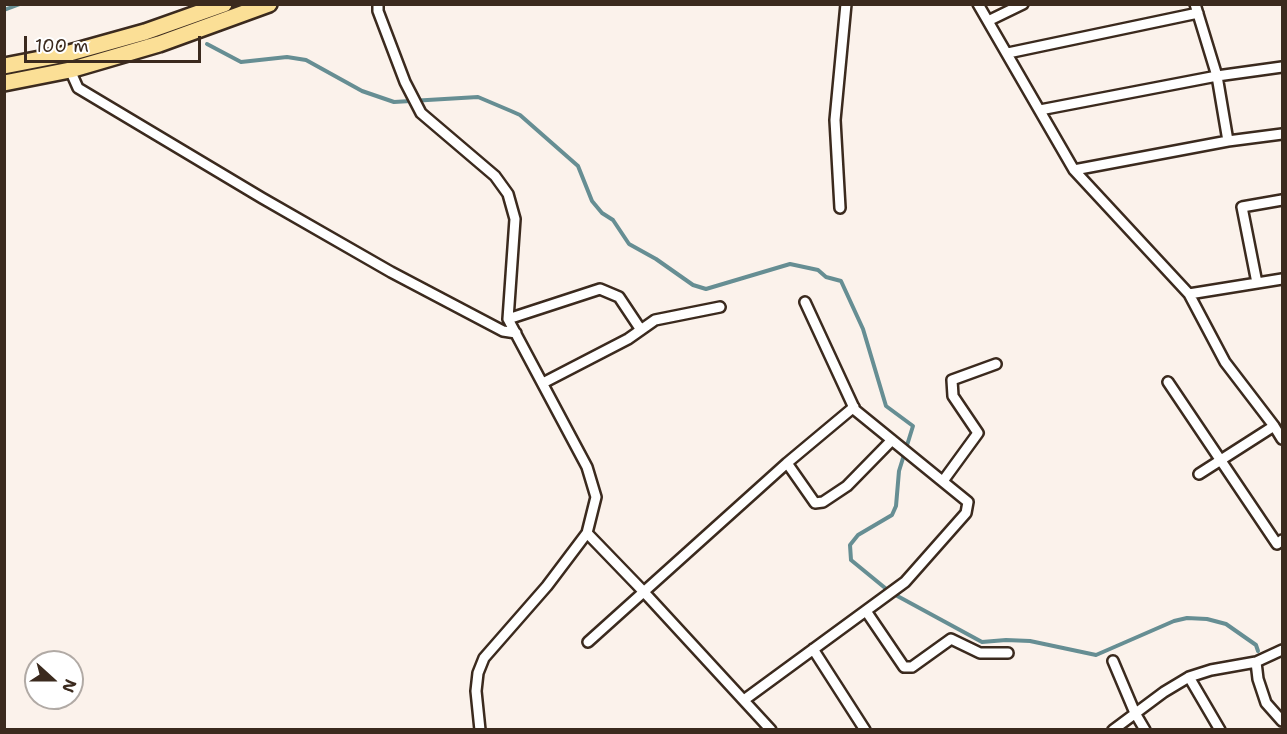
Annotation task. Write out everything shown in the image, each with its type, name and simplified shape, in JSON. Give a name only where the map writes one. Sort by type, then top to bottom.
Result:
[{"type":"main road","points":[[4,66],[66,54],[145,32],[224,4]]},
{"type":"main road","points":[[4,83],[70,70],[159,44],[269,4]]},
{"type":"street","points":[[378,4],[378,11],[405,82],[421,113],[495,176],[508,194],[515,219],[508,319],[587,467],[596,497],[587,533],[548,586],[484,658],[478,674],[476,691],[480,729]]},
{"type":"street","points":[[840,208],[835,120],[846,4]]},
{"type":"street","points":[[978,4],[1074,170],[1189,294],[1225,362],[1274,426],[1282,440]]},
{"type":"street","points":[[988,21],[1023,4]]},
{"type":"street","points":[[1008,54],[1197,9],[1217,76],[1228,141]]},
{"type":"street","points":[[1040,110],[1217,76],[1282,67]]},
{"type":"street","points":[[70,70],[78,88],[262,198],[391,272],[503,331],[516,333]]},
{"type":"street","points":[[1074,170],[1228,141],[1282,134]]},
{"type":"street","points":[[1257,283],[1242,207],[1282,200]]},
{"type":"street","points":[[1189,294],[1282,279]]},
{"type":"street","points":[[508,319],[600,289],[619,297],[641,330]]},
{"type":"street","points":[[744,700],[905,582],[966,513],[968,502],[855,410],[805,302]]},
{"type":"street","points":[[543,383],[628,339],[655,320],[720,307]]},
{"type":"street","points":[[943,481],[978,433],[953,396],[952,380],[996,364]]},
{"type":"street","points":[[1168,382],[1277,544],[1282,540]]},
{"type":"street","points":[[588,642],[643,591],[854,407]]},
{"type":"street","points":[[1199,474],[1274,426]]},
{"type":"street","points":[[787,464],[815,503],[823,502],[847,486],[892,440]]},
{"type":"street","points":[[587,533],[771,729]]},
{"type":"street","points":[[866,611],[904,667],[912,667],[951,639],[980,653],[1008,653]]},
{"type":"street","points":[[813,649],[865,729]]},
{"type":"street","points":[[1113,729],[1164,692],[1190,677],[1211,669],[1256,662],[1282,650]]},
{"type":"street","points":[[1113,661],[1135,712],[1145,729]]},
{"type":"street","points":[[1256,662],[1258,679],[1266,703],[1282,721]]},
{"type":"street","points":[[1190,677],[1220,729]]},
{"type":"waterway","points":[[4,10],[20,4]]},
{"type":"waterway","points":[[207,44],[241,62],[287,57],[306,60],[362,91],[394,102],[478,97],[520,115],[578,166],[592,201],[602,213],[613,220],[629,244],[656,259],[693,285],[706,289],[790,264],[818,270],[826,277],[841,281],[863,329],[886,406],[913,426],[899,471],[896,506],[892,515],[858,535],[850,545],[851,560],[890,592],[982,642],[1030,641],[1096,655],[1174,621],[1187,618],[1207,619],[1226,624],[1256,645],[1258,651]]}]
